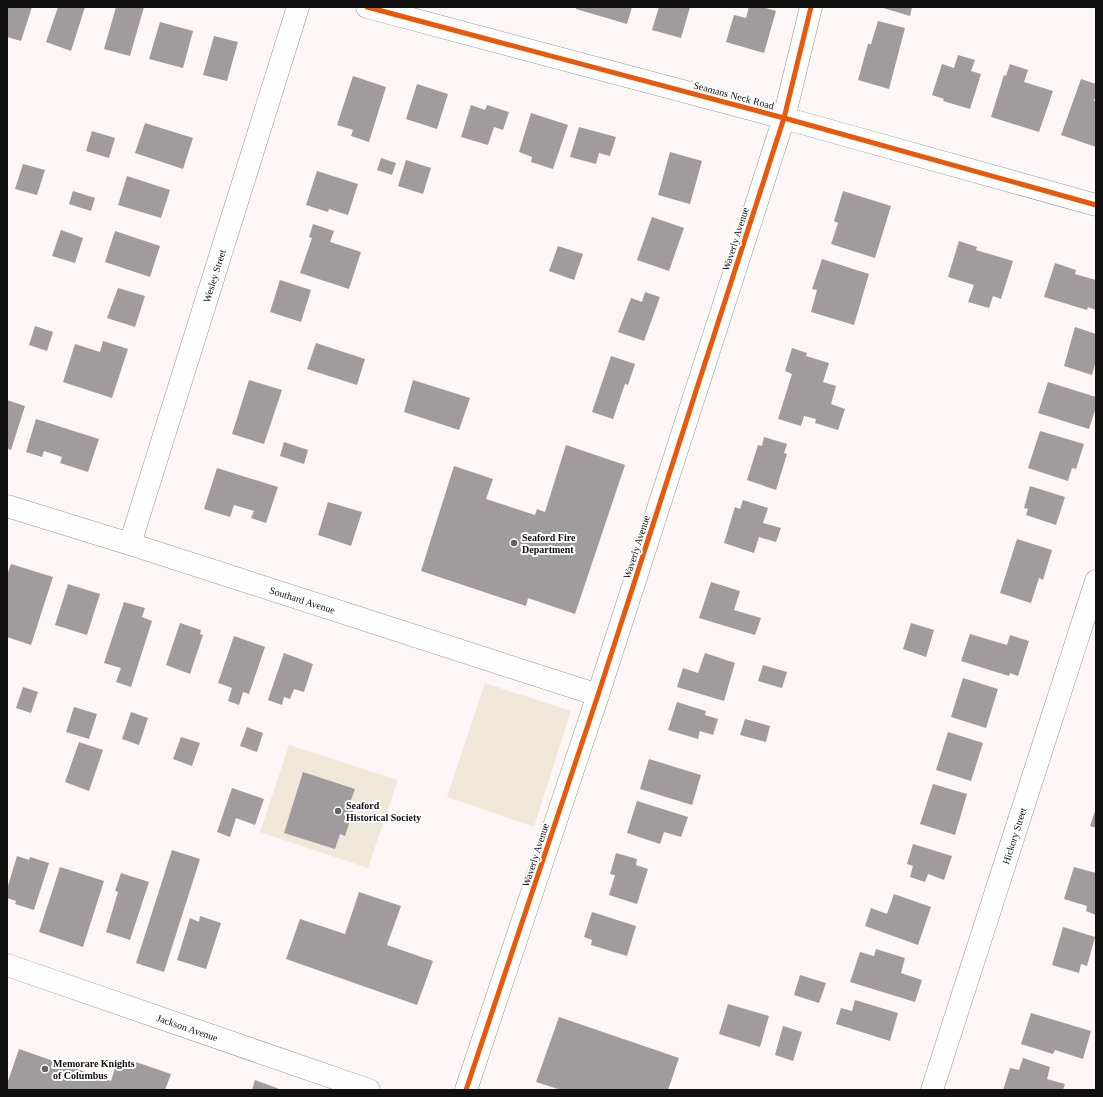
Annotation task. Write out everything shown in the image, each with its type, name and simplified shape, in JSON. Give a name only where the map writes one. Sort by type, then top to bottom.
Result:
[{"type":"street","name":"Wesley Street","points":[[130,544],[298,7]]},
{"type":"street","name":"Seamans Neck Road","points":[[367,7],[784,118],[1096,205]]},
{"type":"street","name":"Waverly Avenue","points":[[466,1090],[598,694],[784,118],[811,7]]},
{"type":"street","name":"Southard Avenue","points":[[7,506],[598,694]]},
{"type":"street","name":"Hickory Street","points":[[932,1090],[1096,581]]},
{"type":"street","name":"Jackson Avenue","points":[[7,965],[369,1090]]},
{"type":"shaded area","points":[[485,683],[571,711],[534,827],[447,797]]},
{"type":"shaded area","points":[[289,745],[398,780],[368,868],[260,832]]},
{"type":"building","points":[[7,7],[32,7],[21,41],[7,37]]},
{"type":"building","points":[[58,7],[85,7],[71,51],[46,42]]},
{"type":"building","points":[[116,7],[144,7],[130,56],[104,49]]},
{"type":"building","points":[[576,7],[632,7],[627,24],[576,9]]},
{"type":"building","points":[[659,7],[690,7],[681,38],[652,30]]},
{"type":"building","points":[[749,7],[762,7],[776,11],[764,53],[726,42],[734,15],[746,18]]},
{"type":"building","points":[[880,7],[912,7],[910,16]]},
{"type":"building","points":[[878,21],[905,28],[889,89],[858,80],[868,44],[871,44]]},
{"type":"building","points":[[160,22],[193,31],[183,68],[149,59]]},
{"type":"building","points":[[214,36],[238,42],[227,81],[203,75]]},
{"type":"building","points":[[958,55],[975,60],[971,71],[981,74],[970,109],[943,101],[944,99],[932,95],[942,64],[954,68]]},
{"type":"building","points":[[1010,64],[1028,70],[1024,82],[1053,91],[1039,132],[991,117],[1004,75],[1006,76]]},
{"type":"building","points":[[353,76],[386,87],[369,142],[351,136],[353,130],[337,125]]},
{"type":"building","points":[[1081,79],[1096,84],[1096,95],[1094,101],[1096,102],[1096,147],[1061,135]]},
{"type":"building","points":[[417,84],[448,94],[437,129],[406,119]]},
{"type":"building","points":[[471,105],[485,110],[487,105],[509,112],[503,130],[494,127],[488,145],[461,137]]},
{"type":"building","points":[[531,113],[568,125],[553,169],[531,162],[532,157],[519,152]]},
{"type":"building","points":[[145,123],[193,138],[183,169],[135,153]]},
{"type":"building","points":[[579,127],[616,137],[610,156],[599,153],[596,164],[570,157]]},
{"type":"building","points":[[92,131],[115,138],[109,158],[86,151]]},
{"type":"building","points":[[670,152],[702,161],[690,204],[658,195]]},
{"type":"building","points":[[381,158],[396,163],[392,175],[377,170]]},
{"type":"building","points":[[406,160],[431,168],[423,194],[398,186]]},
{"type":"building","points":[[23,164],[45,170],[37,195],[15,189]]},
{"type":"building","points":[[317,171],[358,184],[348,215],[329,209],[328,212],[306,205]]},
{"type":"building","points":[[127,176],[170,190],[161,218],[118,205]]},
{"type":"building","points":[[73,191],[95,198],[91,211],[69,204]]},
{"type":"building","points":[[843,191],[891,206],[875,258],[831,244],[838,223],[834,221]]},
{"type":"building","points":[[652,217],[684,228],[669,271],[637,260]]},
{"type":"building","points":[[313,224],[334,231],[330,242],[361,252],[349,289],[300,273],[312,238],[309,237]]},
{"type":"building","points":[[61,230],[83,238],[75,263],[52,256]]},
{"type":"building","points":[[115,231],[160,246],[150,277],[105,262]]},
{"type":"building","points":[[959,241],[977,247],[976,250],[1013,261],[1001,299],[993,296],[989,308],[968,302],[974,285],[948,277]]},
{"type":"building","points":[[558,246],[583,254],[574,280],[549,271]]},
{"type":"building","points":[[822,259],[869,274],[854,325],[811,312],[817,290],[812,289]]},
{"type":"building","points":[[1055,263],[1076,270],[1075,274],[1096,280],[1096,310],[1088,307],[1087,310],[1044,297]]},
{"type":"building","points":[[280,280],[311,290],[301,322],[270,312]]},
{"type":"building","points":[[118,288],[145,296],[135,327],[107,318]]},
{"type":"building","points":[[645,292],[660,297],[644,341],[618,332],[631,298],[642,302]]},
{"type":"building","points":[[35,326],[53,332],[47,351],[29,345]]},
{"type":"building","points":[[1075,327],[1096,334],[1096,361],[1092,375],[1064,366]]},
{"type":"building","points":[[103,341],[128,349],[112,398],[63,382],[75,344],[100,352]]},
{"type":"building","points":[[316,343],[365,359],[357,385],[307,369]]},
{"type":"building","points":[[792,348],[807,353],[806,356],[829,363],[823,382],[836,386],[831,404],[845,409],[838,430],[815,423],[816,419],[804,416],[801,426],[778,419],[792,374],[785,371]]},
{"type":"building","points":[[611,356],[635,364],[628,385],[625,384],[613,419],[592,412]]},
{"type":"building","points":[[249,380],[282,390],[264,444],[232,434]]},
{"type":"building","points":[[413,380],[470,398],[459,430],[404,412]]},
{"type":"building","points":[[1048,382],[1096,397],[1096,407],[1089,429],[1038,413]]},
{"type":"building","points":[[7,400],[25,406],[11,450],[7,448]]},
{"type":"building","points":[[36,419],[99,439],[88,472],[60,463],[62,457],[44,451],[42,457],[26,452]]},
{"type":"building","points":[[1040,431],[1084,444],[1076,469],[1072,468],[1068,481],[1028,468]]},
{"type":"building","points":[[764,437],[787,444],[784,453],[787,454],[776,490],[747,480],[758,445],[762,446]]},
{"type":"building","points":[[284,442],[308,450],[304,464],[280,456]]},
{"type":"building","name":"Seaford Fire Department","points":[[566,445],[625,465],[575,614],[528,598],[526,606],[421,571],[454,466],[493,479],[486,499],[535,515],[537,509],[545,512]]},
{"type":"building","points":[[217,468],[278,487],[266,523],[251,518],[254,511],[234,505],[230,517],[204,509]]},
{"type":"building","points":[[1030,486],[1065,497],[1056,525],[1026,515],[1028,509],[1024,508]]},
{"type":"building","points":[[743,500],[768,508],[763,523],[781,528],[776,542],[759,537],[754,553],[724,543],[735,507],[740,509]]},
{"type":"building","points":[[328,502],[362,512],[351,546],[318,535]]},
{"type":"building","points":[[1017,539],[1052,550],[1043,580],[1039,578],[1031,603],[1000,593]]},
{"type":"building","points":[[11,564],[53,577],[31,645],[7,637],[7,575]]},
{"type":"building","points":[[711,582],[740,591],[734,610],[761,618],[755,635],[699,618]]},
{"type":"building","points":[[68,584],[100,594],[87,635],[55,625]]},
{"type":"building","points":[[124,602],[145,608],[142,617],[152,621],[131,687],[116,682],[121,668],[104,663]]},
{"type":"building","points":[[180,623],[201,630],[200,634],[203,635],[190,674],[166,665]]},
{"type":"building","points":[[911,623],[934,630],[926,657],[903,649]]},
{"type":"building","points":[[970,634],[1007,645],[1010,635],[1029,641],[1018,676],[1010,673],[1009,676],[961,661]]},
{"type":"building","points":[[234,636],[265,647],[249,694],[243,692],[239,705],[228,701],[232,688],[218,683]]},
{"type":"building","points":[[284,653],[313,664],[304,692],[294,689],[290,699],[284,697],[282,705],[268,700]]},
{"type":"building","points":[[705,653],[735,663],[724,701],[677,687],[683,668],[698,673]]},
{"type":"building","points":[[763,665],[787,672],[782,688],[758,681]]},
{"type":"building","points":[[963,678],[998,689],[986,728],[951,717]]},
{"type":"building","points":[[23,687],[38,692],[31,713],[16,708]]},
{"type":"building","points":[[677,702],[706,711],[705,715],[718,719],[713,735],[700,731],[698,739],[668,730]]},
{"type":"building","points":[[74,707],[97,714],[89,739],[66,732]]},
{"type":"building","points":[[131,712],[148,718],[139,745],[122,739]]},
{"type":"building","points":[[745,719],[770,726],[766,742],[740,735]]},
{"type":"building","points":[[247,727],[263,733],[257,752],[240,746]]},
{"type":"building","points":[[948,732],[983,743],[971,781],[936,770]]},
{"type":"building","points":[[181,737],[200,743],[192,766],[173,759]]},
{"type":"building","points":[[79,742],[103,750],[89,791],[65,782]]},
{"type":"building","points":[[649,759],[701,775],[692,805],[640,789]]},
{"type":"building","points":[[303,772],[355,789],[350,803],[355,805],[345,836],[340,834],[335,849],[284,833]]},
{"type":"building","points":[[933,784],[967,794],[955,835],[920,824]]},
{"type":"building","points":[[232,788],[264,799],[255,825],[236,818],[230,837],[217,832]]},
{"type":"building","points":[[637,801],[688,817],[681,837],[664,832],[660,844],[627,833]]},
{"type":"building","points":[[1096,808],[1096,828],[1090,826]]},
{"type":"building","points":[[913,844],[952,856],[944,880],[928,874],[925,882],[910,877],[913,866],[907,864]]},
{"type":"building","points":[[172,850],[200,859],[164,972],[136,963]]},
{"type":"building","points":[[616,853],[637,859],[636,865],[648,869],[637,904],[609,895],[615,875],[610,874]]},
{"type":"building","points":[[17,856],[29,860],[30,857],[49,863],[34,910],[15,904],[16,901],[7,898],[7,889]]},
{"type":"building","points":[[60,867],[104,881],[83,947],[39,932]]},
{"type":"building","points":[[1074,867],[1096,873],[1096,915],[1086,911],[1087,906],[1064,899]]},
{"type":"building","points":[[121,873],[149,882],[130,940],[106,932],[118,892],[115,891]]},
{"type":"building","points":[[359,892],[401,906],[387,945],[433,961],[417,1005],[286,959],[300,919],[345,934]]},
{"type":"building","points":[[894,894],[931,907],[918,945],[865,926],[871,908],[887,914]]},
{"type":"building","points":[[592,912],[636,926],[627,956],[591,945],[592,940],[584,937]]},
{"type":"building","points":[[200,916],[221,923],[206,969],[177,960],[190,918],[199,922]]},
{"type":"building","points":[[1063,927],[1095,937],[1087,966],[1081,964],[1079,973],[1052,965]]},
{"type":"building","points":[[876,949],[905,958],[901,973],[922,980],[915,1002],[850,982],[860,952],[874,956]]},
{"type":"building","points":[[800,975],[826,983],[819,1003],[794,995]]},
{"type":"building","points":[[855,1000],[898,1013],[890,1041],[836,1024],[841,1008],[852,1011]]},
{"type":"building","points":[[728,1004],[769,1016],[760,1047],[719,1034]]},
{"type":"building","points":[[1031,1013],[1091,1031],[1083,1059],[1055,1050],[1053,1054],[1021,1044]]},
{"type":"building","points":[[559,1017],[679,1058],[668,1090],[561,1090],[536,1082]]},
{"type":"building","points":[[783,1026],[802,1032],[793,1061],[775,1055]]},
{"type":"building","name":"Memorare Knights of Columbus","points":[[19,1049],[111,1081],[116,1065],[123,1064],[127,1059],[171,1074],[165,1090],[7,1090],[7,1084]]},
{"type":"building","points":[[1023,1058],[1050,1067],[1047,1079],[1065,1084],[1063,1090],[1003,1090],[1010,1068],[1019,1070]]},
{"type":"building","points":[[255,1080],[282,1090],[252,1090]]},
{"type":"cycle path","points":[[367,7],[784,118],[1096,205]]},
{"type":"cycle path","points":[[466,1090],[598,695],[784,118],[811,7]]},
{"type":"place","name":"Seaford Fire Department","points":[[514,543]]},
{"type":"place","name":"Seaford Historical Society","points":[[338,811]]},
{"type":"place","name":"Memorare Knights of Columbus","points":[[45,1069]]}]
